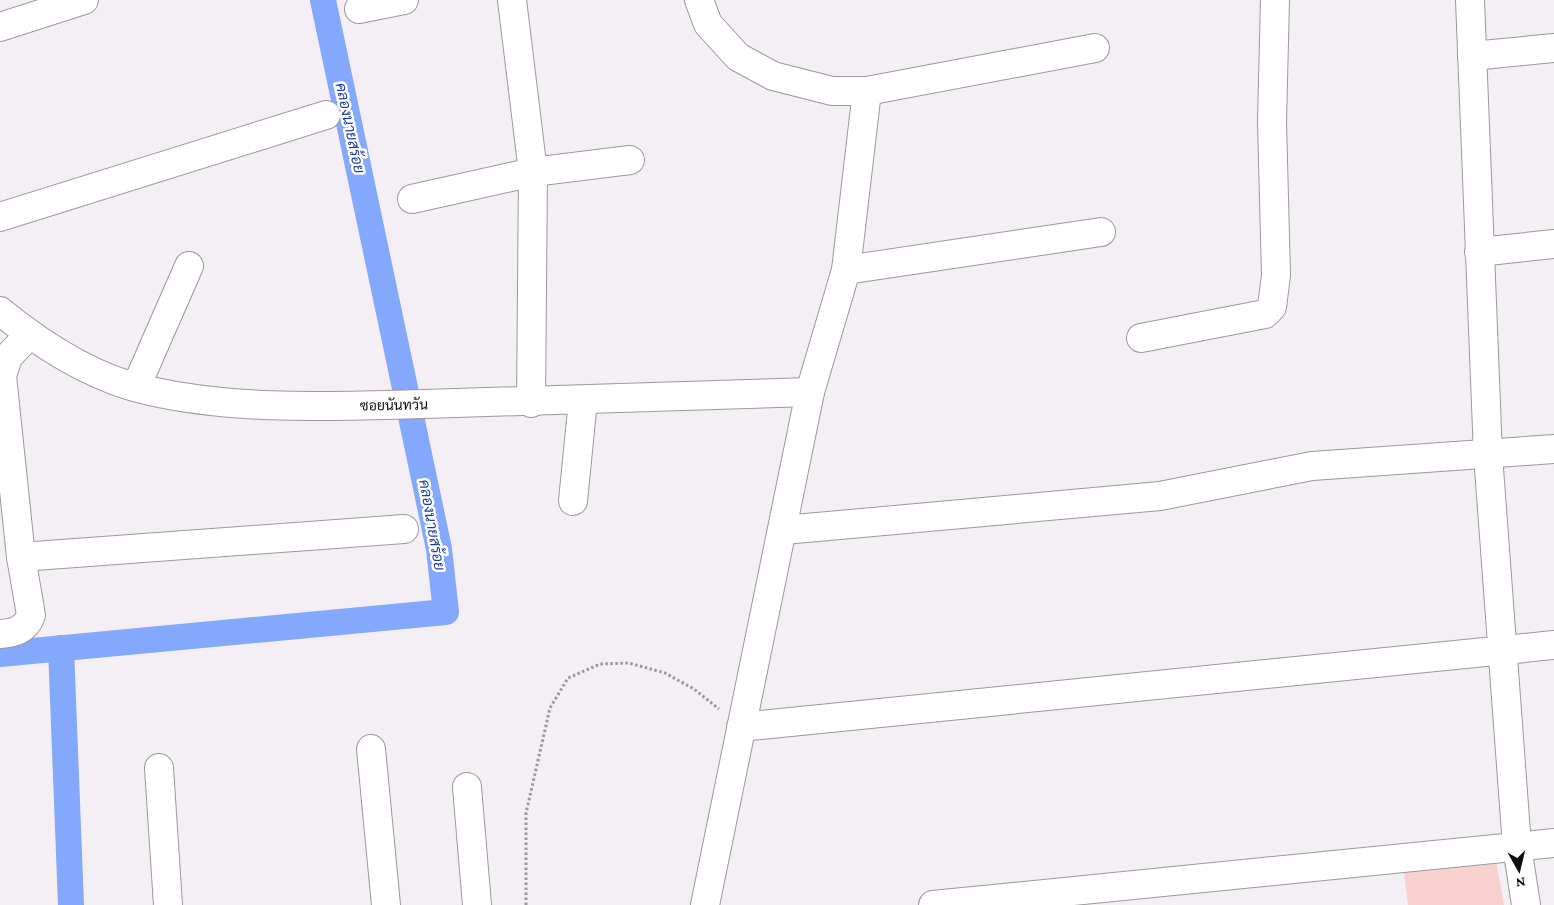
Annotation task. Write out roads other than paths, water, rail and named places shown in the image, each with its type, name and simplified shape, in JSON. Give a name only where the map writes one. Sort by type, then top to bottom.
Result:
[{"type":"street","points":[[0,26],[84,0]]},
{"type":"street","points":[[359,9],[404,0]]},
{"type":"street","points":[[512,0],[533,172],[531,403]]},
{"type":"street","points":[[699,0],[708,24],[738,58],[773,76],[832,91],[867,91],[1094,48]]},
{"type":"street","points":[[1141,338],[1265,314],[1272,307],[1276,275],[1272,122],[1275,0]]},
{"type":"street","points":[[1470,0],[1488,455],[1517,846],[1526,905]]},
{"type":"street","points":[[1472,56],[1554,48]]},
{"type":"street","points":[[705,905],[784,530],[810,392],[846,270],[867,91]]},
{"type":"street","points":[[0,217],[326,115]]},
{"type":"street","points":[[412,199],[533,172],[630,160]]},
{"type":"street","points":[[846,270],[1101,232]]},
{"type":"street","points":[[1479,252],[1554,244]]},
{"type":"street","points":[[136,387],[189,266]]},
{"type":"street","name":"ซอยนันทวัน","points":[[0,312],[30,336],[87,370],[149,391],[216,401],[307,407],[531,403],[810,392]]},
{"type":"street","points":[[0,634],[20,630],[28,622],[31,614],[4,436],[2,376],[8,356],[30,336]]},
{"type":"street","points":[[573,502],[583,400]]},
{"type":"street","points":[[784,530],[1160,496],[1312,466],[1554,449]]},
{"type":"street","points":[[21,557],[404,529]]},
{"type":"street","points":[[741,727],[1554,645]]},
{"type":"street","points":[[371,749],[386,905]]},
{"type":"street","points":[[159,768],[168,905]]},
{"type":"street","points":[[467,787],[477,905]]},
{"type":"street","points":[[934,905],[1554,843]]},
{"type":"waterway","name":"คลองนายสร้อย","points":[[0,654],[446,612],[439,549],[323,0]]},
{"type":"waterway","points":[[61,648],[71,905]]}]
